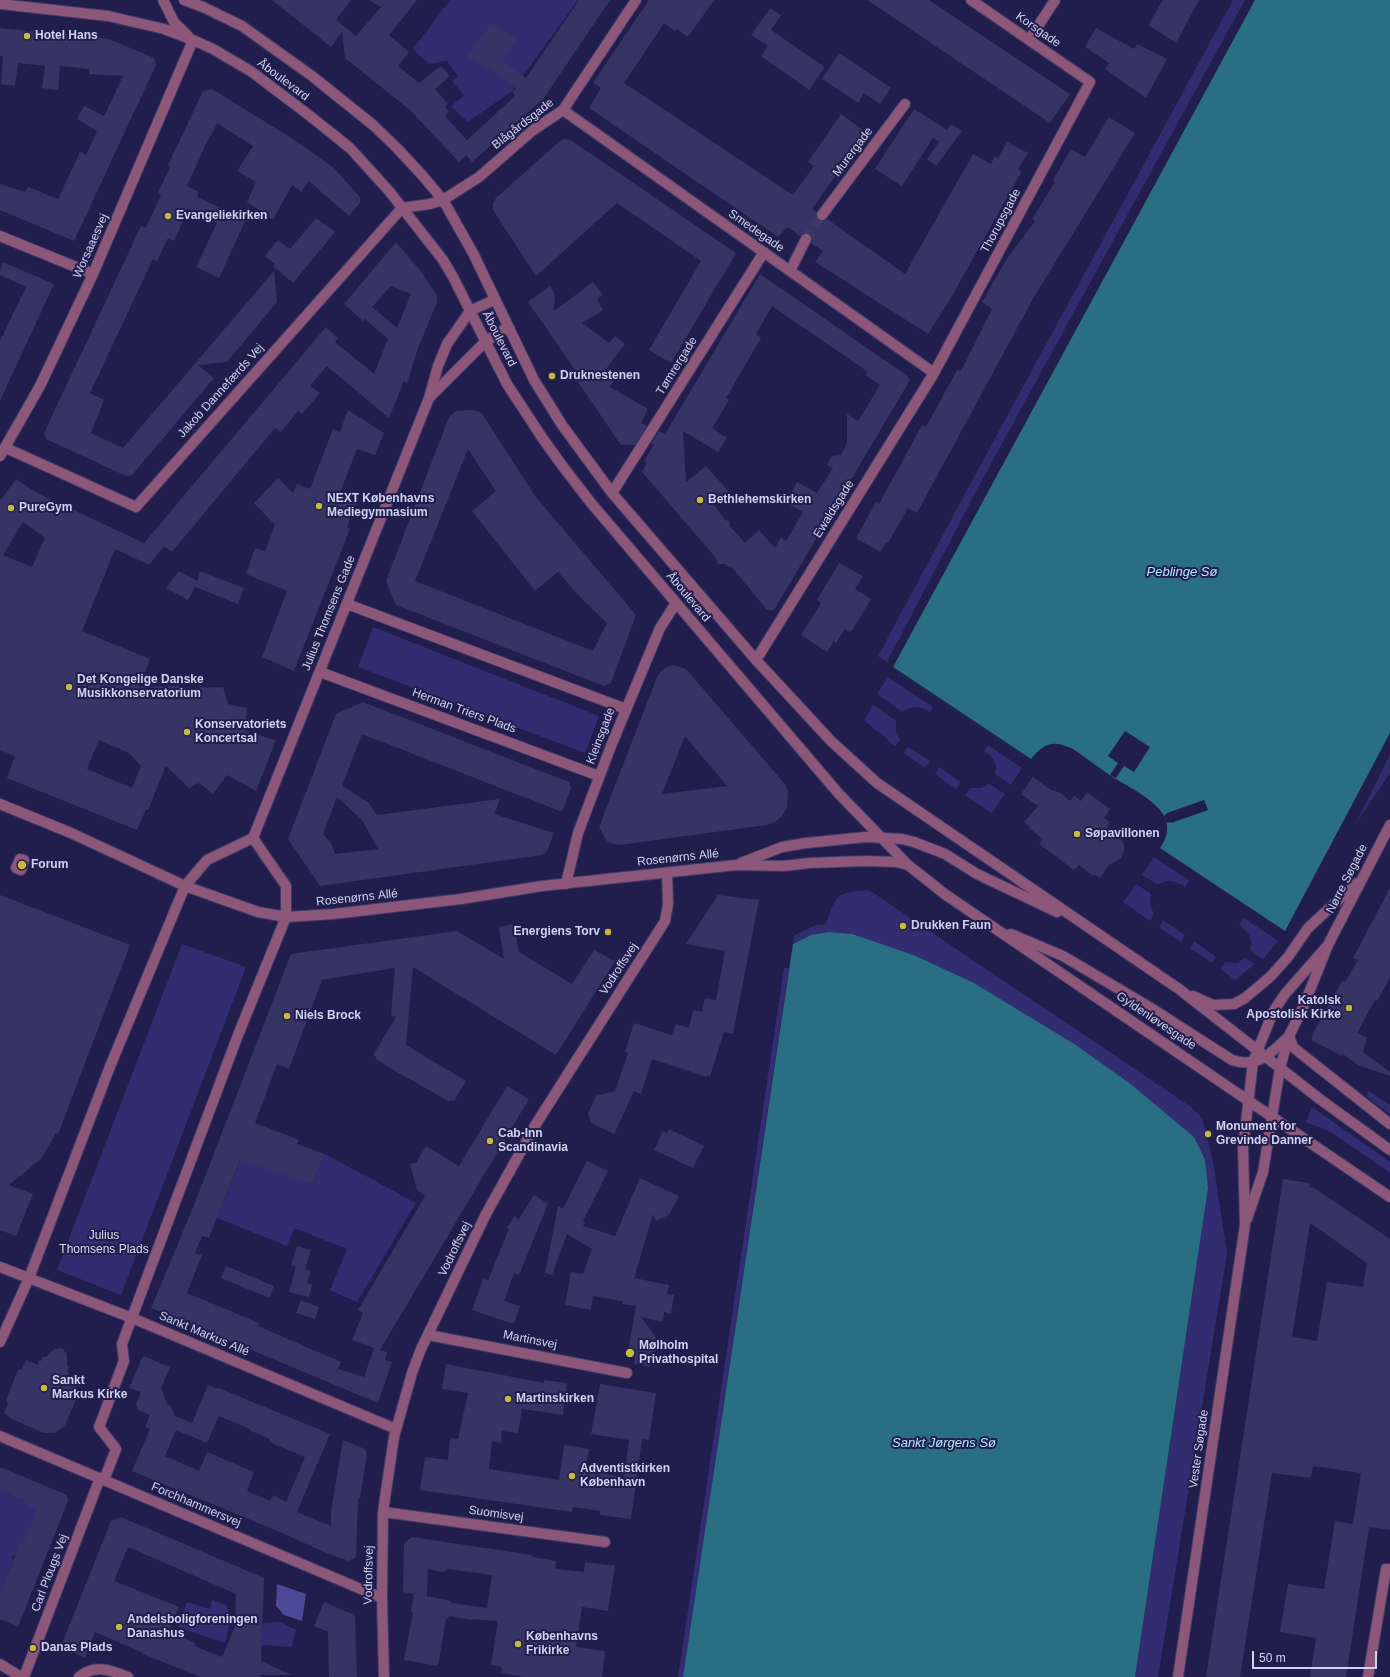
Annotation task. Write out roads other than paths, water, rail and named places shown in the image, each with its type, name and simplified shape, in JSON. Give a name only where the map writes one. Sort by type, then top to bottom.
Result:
[{"type":"street","points":[[163,0],[174,22],[193,40]]},
{"type":"street","name":"Åboulevard","points":[[184,0],[203,7],[242,26],[312,76],[373,125],[422,175],[443,200],[473,253],[494,300],[538,387],[562,425],[612,493],[756,660],[831,741],[877,783],[1086,925]]},
{"type":"street","name":"Blågårdsgade","points":[[402,208],[430,204],[443,200],[479,177],[532,131],[563,110],[636,0]]},
{"type":"street","name":"Korsgade","points":[[971,0],[1090,82]]},
{"type":"street","points":[[1030,40],[1055,0]]},
{"type":"street","name":"Åboulevard","points":[[0,4],[108,16],[157,27],[193,40],[213,49],[239,64],[310,116],[350,148],[389,191],[443,260],[507,384],[560,462],[591,503],[839,794],[908,866]]},
{"type":"street","name":"Worsaaesvej","points":[[3,452],[40,386],[93,274],[193,40]]},
{"type":"street","name":"Thorupsgade","points":[[934,373],[1090,82]]},
{"type":"street","name":"Murergade","points":[[822,215],[905,104]]},
{"type":"street","name":"Smedegade","points":[[563,110],[934,373]]},
{"type":"street","name":"Jakob Dannefærds Vej","points":[[3,452],[136,507],[402,208]]},
{"type":"street","points":[[0,236],[93,274]]},
{"type":"street","points":[[790,271],[806,239]]},
{"type":"street","name":"Tømrergade","points":[[612,493],[764,252]]},
{"type":"street","points":[[470,311],[494,300]]},
{"type":"street","name":"Julius Thomsens Gade","points":[[253,838],[429,398],[438,366],[447,344],[470,311]]},
{"type":"street","name":"Julius Thomsens Gade","points":[[429,398],[485,342],[508,327]]},
{"type":"street","name":"Ewaldsgade","points":[[756,660],[934,373]]},
{"type":"street","points":[[347,604],[626,709]]},
{"type":"street","name":"Kleinsgade","points":[[566,884],[578,833],[599,776],[660,628],[676,604]]},
{"type":"street","name":"Herman Triers Plads","points":[[320,672],[599,776]]},
{"type":"street","name":"Rosenørns Allé","points":[[0,804],[71,834],[185,886],[258,912],[286,918],[341,914],[566,884],[736,865],[784,866],[809,863],[865,861],[896,862],[908,866]]},
{"type":"street","name":"Nørre Søgade","points":[[1272,1117],[1280,1068],[1289,1036],[1304,1005],[1328,945],[1390,825]]},
{"type":"street","name":"Rosenørns Allé","points":[[736,865],[782,847],[846,838],[879,836],[914,842],[929,847],[945,854],[976,874],[1086,925]]},
{"type":"street","points":[[0,1342],[29,1278],[110,1064],[185,886],[207,860],[253,838],[286,886],[286,918],[243,1021],[132,1318]]},
{"type":"street","name":"Gyldenløvesgade","points":[[908,866],[946,896],[1390,1197]]},
{"type":"street","name":"Vodroffsvej","points":[[384,1677],[382,1598],[383,1512],[396,1429],[412,1373],[428,1335],[486,1214],[536,1124],[665,921],[668,904],[667,873]]},
{"type":"street","points":[[1179,989],[1213,1004],[1234,1004],[1245,998],[1270,977],[1288,957],[1308,928],[1362,878]]},
{"type":"street","points":[[987,923],[1063,956],[1151,1008],[1232,1060],[1239,1062],[1253,1062],[1267,1057],[1289,1036],[1293,1046],[1299,1052],[1390,1124]]},
{"type":"street","points":[[1086,925],[1179,989],[1346,1119],[1390,1150]]},
{"type":"street","name":"Nørre Søgade","points":[[1253,1062],[1274,1012],[1285,994],[1328,945]]},
{"type":"street","name":"Vester Søgade","points":[[1178,1677],[1245,1225],[1243,1164],[1248,1100],[1253,1062]]},
{"type":"street","name":"Vester Søgade","points":[[1245,1225],[1263,1172],[1272,1117]]},
{"type":"street","name":"Sankt Markus Allé","points":[[0,1267],[132,1318],[396,1429]]},
{"type":"street","name":"Carl Plougs Vej","points":[[23,1677],[102,1479],[116,1449],[99,1427],[124,1361],[122,1344],[132,1318]]},
{"type":"street","name":"Martinsvej","points":[[428,1335],[627,1373]]},
{"type":"street","name":"Forchhammersvej","points":[[0,1436],[382,1598]]},
{"type":"street","name":"Suomisvej","points":[[383,1512],[605,1542]]},
{"type":"street","points":[[1368,1677],[1388,1569]]},
{"type":"street","points":[[0,1664],[23,1677]]},
{"type":"street","points":[[79,1677],[89,1670],[98,1669],[111,1670],[128,1677]]},
{"type":"water","name":"Peblinge Sø","points":[[1255,0],[1390,0],[1390,733],[1285,931],[1160,848],[1167,833],[1166,820],[1155,804],[1148,799],[1111,776],[1073,749],[1066,746],[1060,744],[1050,744],[1041,749],[1031,759],[893,667]]},
{"type":"water","name":"Sankt Jørgens Sø","points":[[829,932],[852,934],[916,956],[974,983],[1076,1045],[1132,1085],[1194,1137],[1205,1160],[1208,1188],[1135,1677],[683,1677],[793,944],[811,935]]},
{"type":"tunnel","points":[[806,239],[822,215]]},
{"type":"place","name":"Hotel Hans","points":[[27,36]]},
{"type":"place","name":"Evangeliekirken","points":[[168,216]]},
{"type":"place","name":"Druknestenen","points":[[552,376]]},
{"type":"place","name":"Bethlehemskirken","points":[[700,500]]},
{"type":"place","name":"NEXT Københavns Mediegymnasium","points":[[319,506]]},
{"type":"place","name":"PureGym","points":[[11,508]]},
{"type":"place","name":"Det Kongelige Danske Musikkonservatorium","points":[[69,687]]},
{"type":"place","name":"Konservatoriets Koncertsal","points":[[187,732]]},
{"type":"place","name":"Søpavillonen","points":[[1077,834]]},
{"type":"place","name":"Forum","points":[[22,865]]},
{"type":"place","name":"Drukken Faun","points":[[903,926]]},
{"type":"place","name":"Energiens Torv","points":[[608,932]]},
{"type":"place","name":"Katolsk Apostolisk Kirke","points":[[1349,1008]]},
{"type":"place","name":"Niels Brock","points":[[287,1016]]},
{"type":"place","name":"Monument for Grevinde Danner","points":[[1208,1134]]},
{"type":"place","name":"Cab-Inn Scandinavia","points":[[490,1141]]},
{"type":"place","name":"Mølholm Privathospital","points":[[630,1353]]},
{"type":"place","name":"Sankt Markus Kirke","points":[[44,1388]]},
{"type":"place","name":"Martinskirken","points":[[508,1399]]},
{"type":"place","name":"Adventistkirken København","points":[[572,1476]]},
{"type":"place","name":"Andelsboligforeningen Danashus","points":[[119,1627]]},
{"type":"place","name":"Københavns Frikirke","points":[[518,1644]]},
{"type":"place","name":"Danas Plads","points":[[33,1648]]},
{"type":"park label","name":"Julius Thomsens Plads","points":[[104,1243]]}]
